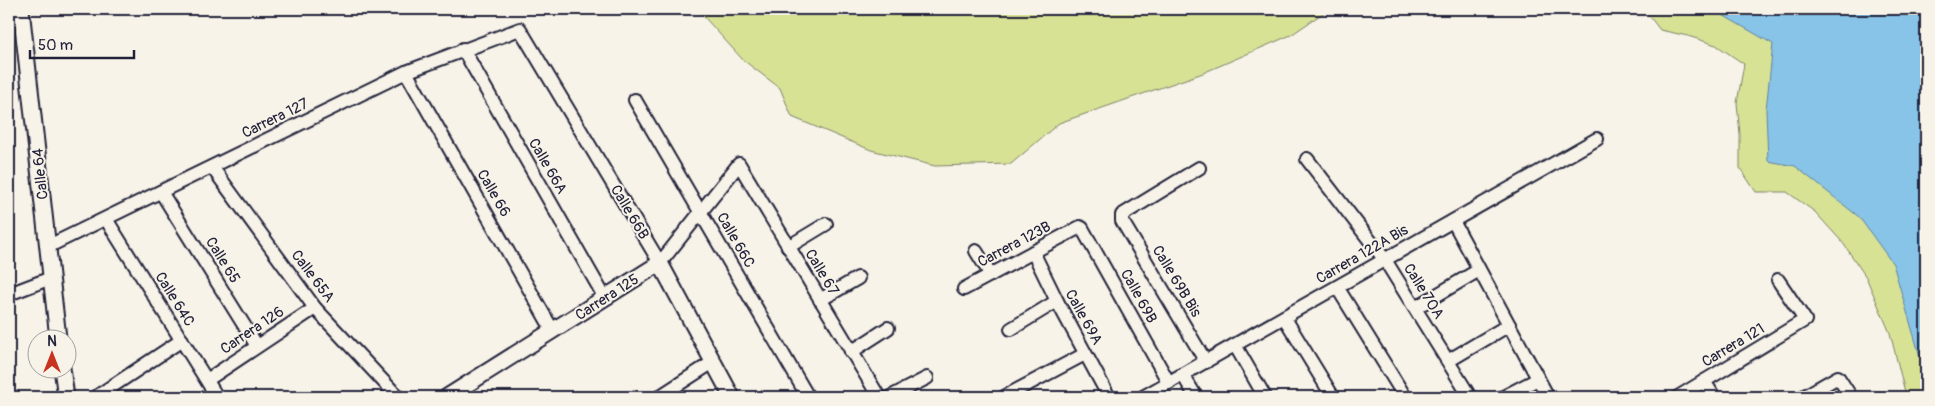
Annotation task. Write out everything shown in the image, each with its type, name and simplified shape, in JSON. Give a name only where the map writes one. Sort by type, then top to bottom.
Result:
[{"type":"street","name":"Calle 64","points":[[21,9],[57,328]]},
{"type":"street","name":"Carrera 127","points":[[47,247],[406,72],[517,29],[521,30]]},
{"type":"street","name":"Calle 66B","points":[[521,30],[660,263],[732,397]]},
{"type":"street","name":"Calle 66A","points":[[463,49],[605,298]]},
{"type":"street","name":"Calle 66","points":[[406,72],[554,331]]},
{"type":"street","name":"Calle 66C","points":[[636,100],[808,397]]},
{"type":"street","name":"Carrera 122A Bis","points":[[1143,397],[1597,139]]},
{"type":"street","name":"Calle 70A","points":[[1308,159],[1385,260],[1470,397]]},
{"type":"street","name":"Carrera 125","points":[[447,397],[660,263],[738,164]]},
{"type":"street","name":"Calle 67","points":[[738,164],[879,397]]},
{"type":"street","name":"Calle 65A","points":[[212,167],[315,308],[398,397]]},
{"type":"street","name":"Calle 69B Bis","points":[[1199,168],[1122,215],[1121,218],[1206,362]]},
{"type":"street","name":"Calle 65","points":[[161,192],[257,346]]},
{"type":"street","name":"Calle 64C","points":[[106,219],[182,340],[210,391]]},
{"type":"street","points":[[1453,221],[1548,397]]},
{"type":"street","points":[[788,247],[826,224]]},
{"type":"street","name":"Carrera 123B","points":[[964,289],[1080,227]]},
{"type":"street","name":"Calle 69B","points":[[1080,227],[1169,383]]},
{"type":"street","points":[[976,251],[990,275]]},
{"type":"street","name":"Calle 69A","points":[[1033,252],[1057,302],[1110,397]]},
{"type":"street","points":[[1415,308],[1479,270]]},
{"type":"street","points":[[9,294],[51,278]]},
{"type":"street","points":[[820,300],[858,278]]},
{"type":"street","name":"Carrera 121","points":[[1678,397],[1805,320],[1778,280]]},
{"type":"street","points":[[1337,287],[1405,397]]},
{"type":"street","points":[[1011,329],[1057,302]]},
{"type":"street","name":"Carrera 126","points":[[210,391],[257,346],[315,308]]},
{"type":"street","points":[[1284,317],[1333,397]]},
{"type":"street","points":[[1448,361],[1509,325]]},
{"type":"street","points":[[851,352],[888,328]]},
{"type":"street","points":[[96,397],[182,340]]},
{"type":"street","points":[[1235,345],[1265,397]]},
{"type":"street","points":[[1004,397],[1086,354]]},
{"type":"street","points":[[659,397],[713,362]]},
{"type":"street","points":[[1183,375],[1196,397]]},
{"type":"street","points":[[1803,397],[1838,376],[1851,397]]},
{"type":"street","points":[[63,378],[66,397]]},
{"type":"street","points":[[890,397],[927,378]]},
{"type":"street","points":[[1502,397],[1538,379]]},
{"type":"street","points":[[1704,381],[1714,397]]},
{"type":"green space","points":[[697,9],[1329,9],[1291,35],[1203,73],[1059,123],[1011,164],[935,166],[871,150],[792,117],[780,88],[743,60]]},
{"type":"green space","points":[[1644,9],[1926,9],[1926,397],[1906,396],[1890,333],[1866,277],[1843,243],[1815,212],[1787,192],[1756,192],[1740,168],[1740,134],[1737,103],[1744,64],[1716,45],[1660,30]]},
{"type":"water","points":[[1712,9],[1926,9],[1926,377],[1893,264],[1859,217],[1795,166],[1768,161],[1766,110],[1773,44]]}]
